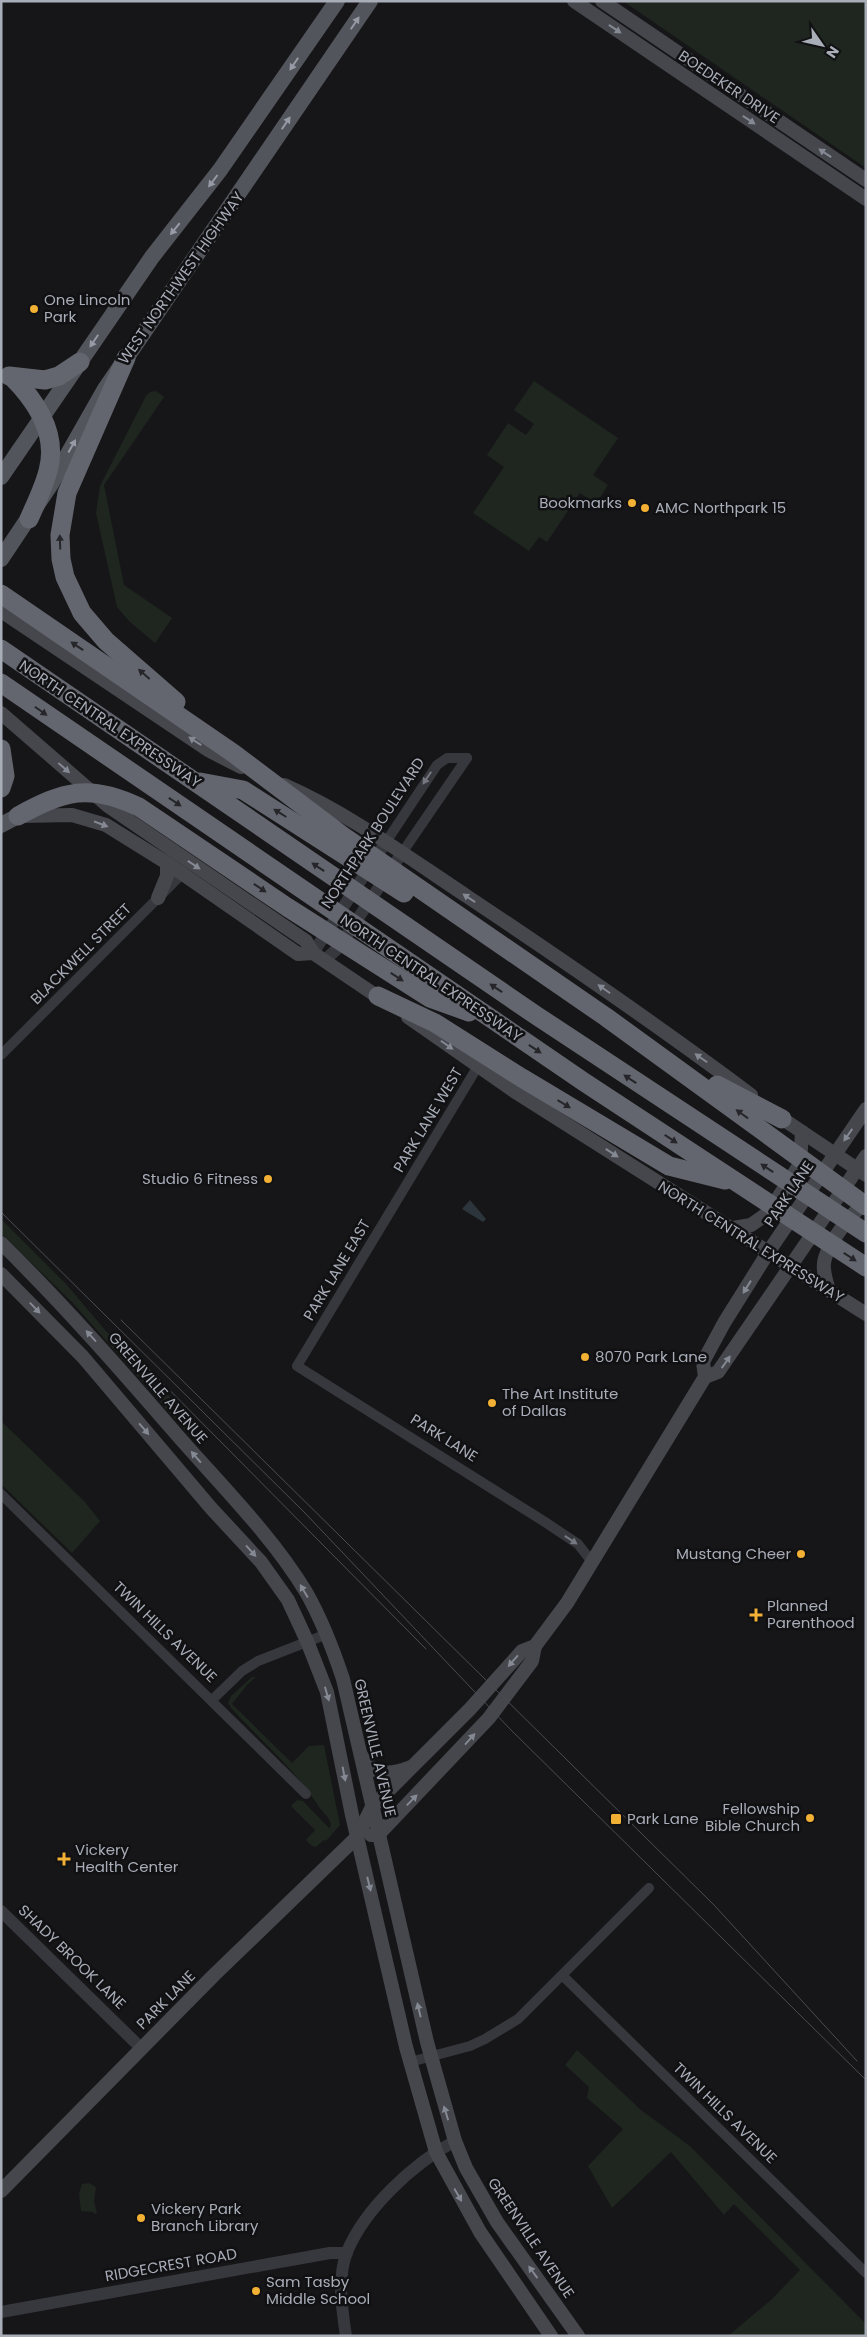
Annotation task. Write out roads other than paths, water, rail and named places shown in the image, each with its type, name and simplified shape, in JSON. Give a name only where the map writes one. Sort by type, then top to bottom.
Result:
[{"type":"highway","points":[[126,358],[67,493],[60,535],[61,559],[65,578],[82,613],[106,641],[233,753]]},
{"type":"highway","points":[[7,375],[45,380],[59,376],[80,362]]},
{"type":"highway","points":[[7,375],[25,390],[42,417],[49,437],[50,460],[48,471],[29,519]]},
{"type":"highway","points":[[1,594],[233,753],[343,836],[614,1022],[866,1205]]},
{"type":"highway","name":"NORTH CENTRAL EXPRESSWAY","points":[[1,649],[575,1042],[866,1233]]},
{"type":"highway","name":"NORTH CENTRAL EXPRESSWAY","points":[[1,683],[495,1022],[866,1267]]},
{"type":"highway","points":[[1,749],[4,776],[1,788]]},
{"type":"highway","points":[[193,780],[243,790],[468,935],[599,1023],[658,1059],[735,1094],[782,1119]]},
{"type":"highway","points":[[18,816],[44,802],[66,794],[106,793],[123,799],[139,807],[287,907],[430,998],[495,1022]]},
{"type":"highway","points":[[378,996],[435,1023],[522,1078],[669,1166],[739,1183]]},
{"type":"main road","name":"WEST NORTHWEST HIGHWAY","points":[[1,477],[152,257],[220,170],[338,1]]},
{"type":"main road","name":"WEST NORTHWEST HIGHWAY","points":[[1,559],[29,519],[89,415],[126,358],[370,1]]},
{"type":"main road","name":"BOEDEKER DRIVE","points":[[574,1],[866,199]]},
{"type":"main road","name":"BOEDEKER DRIVE","points":[[602,1],[866,180]]},
{"type":"main road","points":[[1,611],[208,750],[234,764],[333,809],[399,856],[564,962],[714,1067],[782,1119],[802,1138],[835,1154],[861,1172]]},
{"type":"main road","name":"NORTH CENTRAL EXPRESSWAY","points":[[1,713],[108,806],[306,941],[318,957],[378,996],[478,1066],[665,1187],[733,1228],[773,1246],[829,1290],[866,1314]]},
{"type":"main road","name":"NORTH CENTRAL EXPRESSWAY","points":[[18,816],[72,815],[106,825],[182,874],[298,954],[318,957]]},
{"type":"main road","points":[[1,825],[18,816]]},
{"type":"main road","points":[[158,898],[167,876],[167,864]]},
{"type":"main road","name":"PARK LANE","points":[[378,1835],[489,1718],[532,1661],[535,1646],[567,1603],[705,1377],[704,1362],[724,1323],[773,1246],[866,1109]]},
{"type":"main road","points":[[733,1228],[751,1226],[768,1213],[800,1164],[802,1138]]},
{"type":"main road","name":"PARK LANE","points":[[705,1377],[718,1372],[848,1182],[861,1172],[866,1156]]},
{"type":"main road","points":[[829,1290],[823,1270],[828,1252],[852,1214],[866,1205]]},
{"type":"main road","name":"GREENVILLE AVENUE","points":[[1,1243],[57,1298],[124,1372],[282,1557],[306,1592],[327,1634],[343,1679],[431,2057],[455,2141],[466,2168],[498,2222],[578,2336]]},
{"type":"main road","points":[[1,1268],[15,1270],[47,1300],[57,1298]]},
{"type":"main road","points":[[1,1274],[108,1386],[273,1578],[288,1600],[327,1692],[357,1837],[410,2062],[436,2152],[480,2232],[551,2336]]},
{"type":"main road","points":[[108,1386],[124,1372]]},
{"type":"main road","points":[[211,1508],[228,1493]]},
{"type":"main road","name":"PARK LANE","points":[[1,2191],[141,2048],[357,1837],[372,1807],[470,1709],[522,1650],[535,1646]]},
{"type":"main road","points":[[358,1747],[364,1760],[376,1772],[388,1774],[414,1766]]},
{"type":"main road","points":[[357,1837],[378,1835]]},
{"type":"main road","points":[[542,2322],[562,2312]]},
{"type":"street","name":"NORTHPARK BOULEVARD","points":[[447,758],[467,758],[338,948],[318,957],[323,938],[437,765],[447,758]]},
{"type":"street","name":"BLACKWELL STREET","points":[[1,1055],[182,874]]},
{"type":"street","name":"PARK LANE WEST","points":[[403,1190],[478,1066]]},
{"type":"street","name":"PARK LANE EAST","points":[[297,1366],[403,1190]]},
{"type":"street","name":"PARK LANE","points":[[297,1366],[545,1522],[578,1544],[592,1562]]},
{"type":"street","name":"TWIN HILLS AVENUE","points":[[1,1494],[306,1794]]},
{"type":"street","points":[[212,1700],[242,1671],[258,1661],[327,1634]]},
{"type":"street","points":[[410,2062],[470,2046],[502,2030],[530,2008],[649,1888]]},
{"type":"street","name":"SHADY BROOK LANE","points":[[1,1911],[141,2048]]},
{"type":"street","name":"TWIN HILLS AVENUE","points":[[563,1976],[866,2273]]},
{"type":"street","points":[[346,2336],[342,2303],[347,2253],[370,2215],[385,2197],[426,2158],[455,2141]]},
{"type":"street","name":"RIDGECREST ROAD","points":[[1,2312],[330,2253],[347,2253]]},
{"type":"tram line","points":[[1,1212],[305,1513],[510,1729],[866,2080]]},
{"type":"tram line","points":[[121,1320],[714,1905],[857,2061]]},
{"type":"tram line","points":[[118,1338],[426,1649]]},
{"type":"place","name":"One Lincoln Park","points":[[34,309]]},
{"type":"place","name":"Bookmarks","points":[[632,503]]},
{"type":"place","name":"AMC Northpark 15","points":[[645,508]]},
{"type":"place","name":"Studio 6 Fitness","points":[[268,1179]]},
{"type":"place","name":"8070 Park Lane","points":[[585,1357]]},
{"type":"place","name":"The Art Institute of Dallas","points":[[492,1403]]},
{"type":"place","name":"Mustang Cheer","points":[[801,1554]]},
{"type":"place","name":"Planned Parenthood","points":[[756,1615]]},
{"type":"place","name":"Fellowship Bible Church","points":[[810,1818]]},
{"type":"place","name":"Park Lane","points":[[616,1819]]},
{"type":"place","name":"Vickery Health Center","points":[[64,1859]]},
{"type":"place","name":"Vickery Park Branch Library","points":[[141,2218]]},
{"type":"place","name":"Sam Tasby Middle School","points":[[256,2291]]}]
